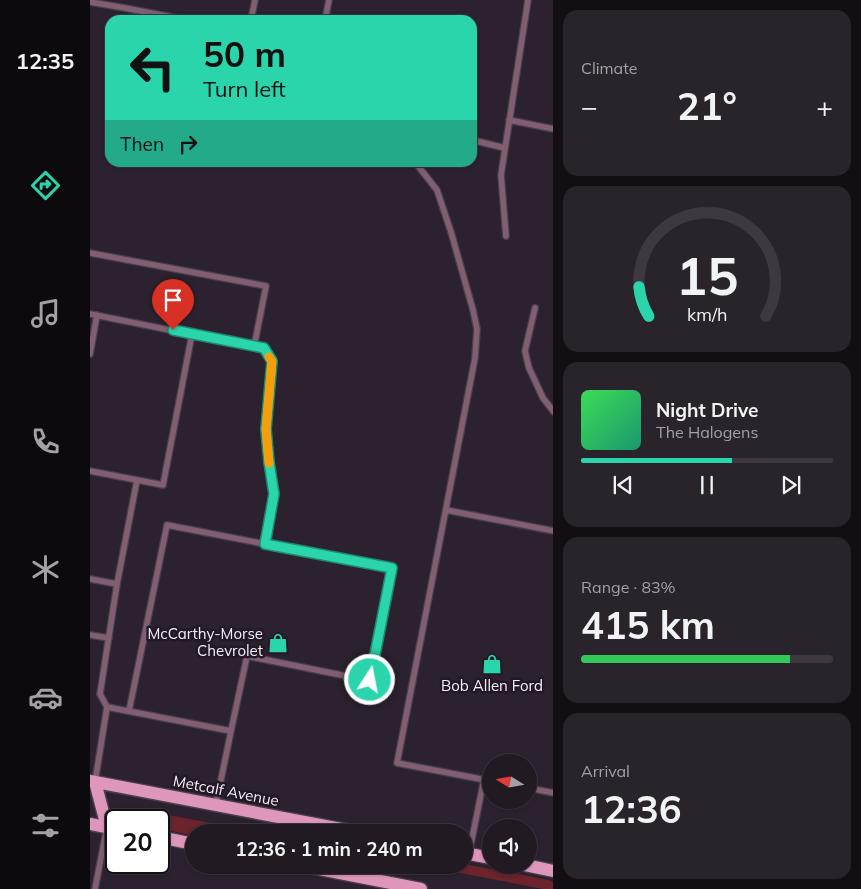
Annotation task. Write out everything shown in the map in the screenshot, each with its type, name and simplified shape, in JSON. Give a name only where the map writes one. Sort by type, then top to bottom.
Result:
[{"type":"main road","points":[[90,803],[93,782]]},
{"type":"main road","points":[[93,782],[105,811]]},
{"type":"main road","name":"Metcalf Avenue","points":[[93,782],[315,824]]},
{"type":"main road","points":[[90,824],[105,827]]},
{"type":"main road","points":[[170,839],[185,842]]},
{"type":"main road","points":[[537,867],[553,871]]},
{"type":"main road","points":[[345,874],[421,889]]},
{"type":"lane","points":[[252,15],[255,0]]},
{"type":"lane","points":[[326,15],[329,0]]},
{"type":"lane","points":[[506,236],[501,175],[528,0]]},
{"type":"lane","points":[[90,2],[161,15]]},
{"type":"lane","points":[[509,120],[553,129]]},
{"type":"lane","points":[[477,141],[505,148]]},
{"type":"lane","points":[[419,167],[437,190],[451,232],[477,329],[475,358],[397,763],[482,780]]},
{"type":"lane","points":[[90,253],[266,286],[254,347]]},
{"type":"lane","points":[[535,308],[525,351],[529,368],[543,398],[553,411]]},
{"type":"lane","points":[[90,314],[264,348],[272,361],[266,429],[274,494],[265,544]]},
{"type":"lane","points":[[90,354],[97,315]]},
{"type":"lane","points":[[90,471],[163,485],[192,334]]},
{"type":"lane","points":[[93,782],[107,707],[100,694],[117,584],[137,480]]},
{"type":"lane","points":[[446,510],[553,531]]},
{"type":"lane","points":[[129,711],[167,525],[392,568],[370,680],[247,656],[216,805]]},
{"type":"lane","points":[[90,579],[117,584]]},
{"type":"lane","points":[[90,635],[109,638]]},
{"type":"lane","points":[[107,707],[231,731]]},
{"type":"lane","points":[[473,825],[482,788]]},
{"type":"lane","points":[[538,790],[553,793]]},
{"type":"lane","points":[[94,889],[105,852]]},
{"type":"shaded area","points":[[170,815],[217,824],[185,824],[185,834],[170,831]]},
{"type":"shaded area","points":[[473,866],[482,867],[482,874],[517,874],[553,882],[553,889],[543,889],[466,874],[473,874]]},
{"type":"slow traffic","points":[[269,357],[272,361],[266,429],[269,463]]},
{"type":"place","name":"McCarthy-Morse Chevrolet","points":[[278,643]]},
{"type":"place","name":"Bob Allen Ford","points":[[492,664]]},
{"type":"route","points":[[173,330],[264,348],[272,361],[266,429],[274,494],[265,544],[392,568],[370,680]]}]
